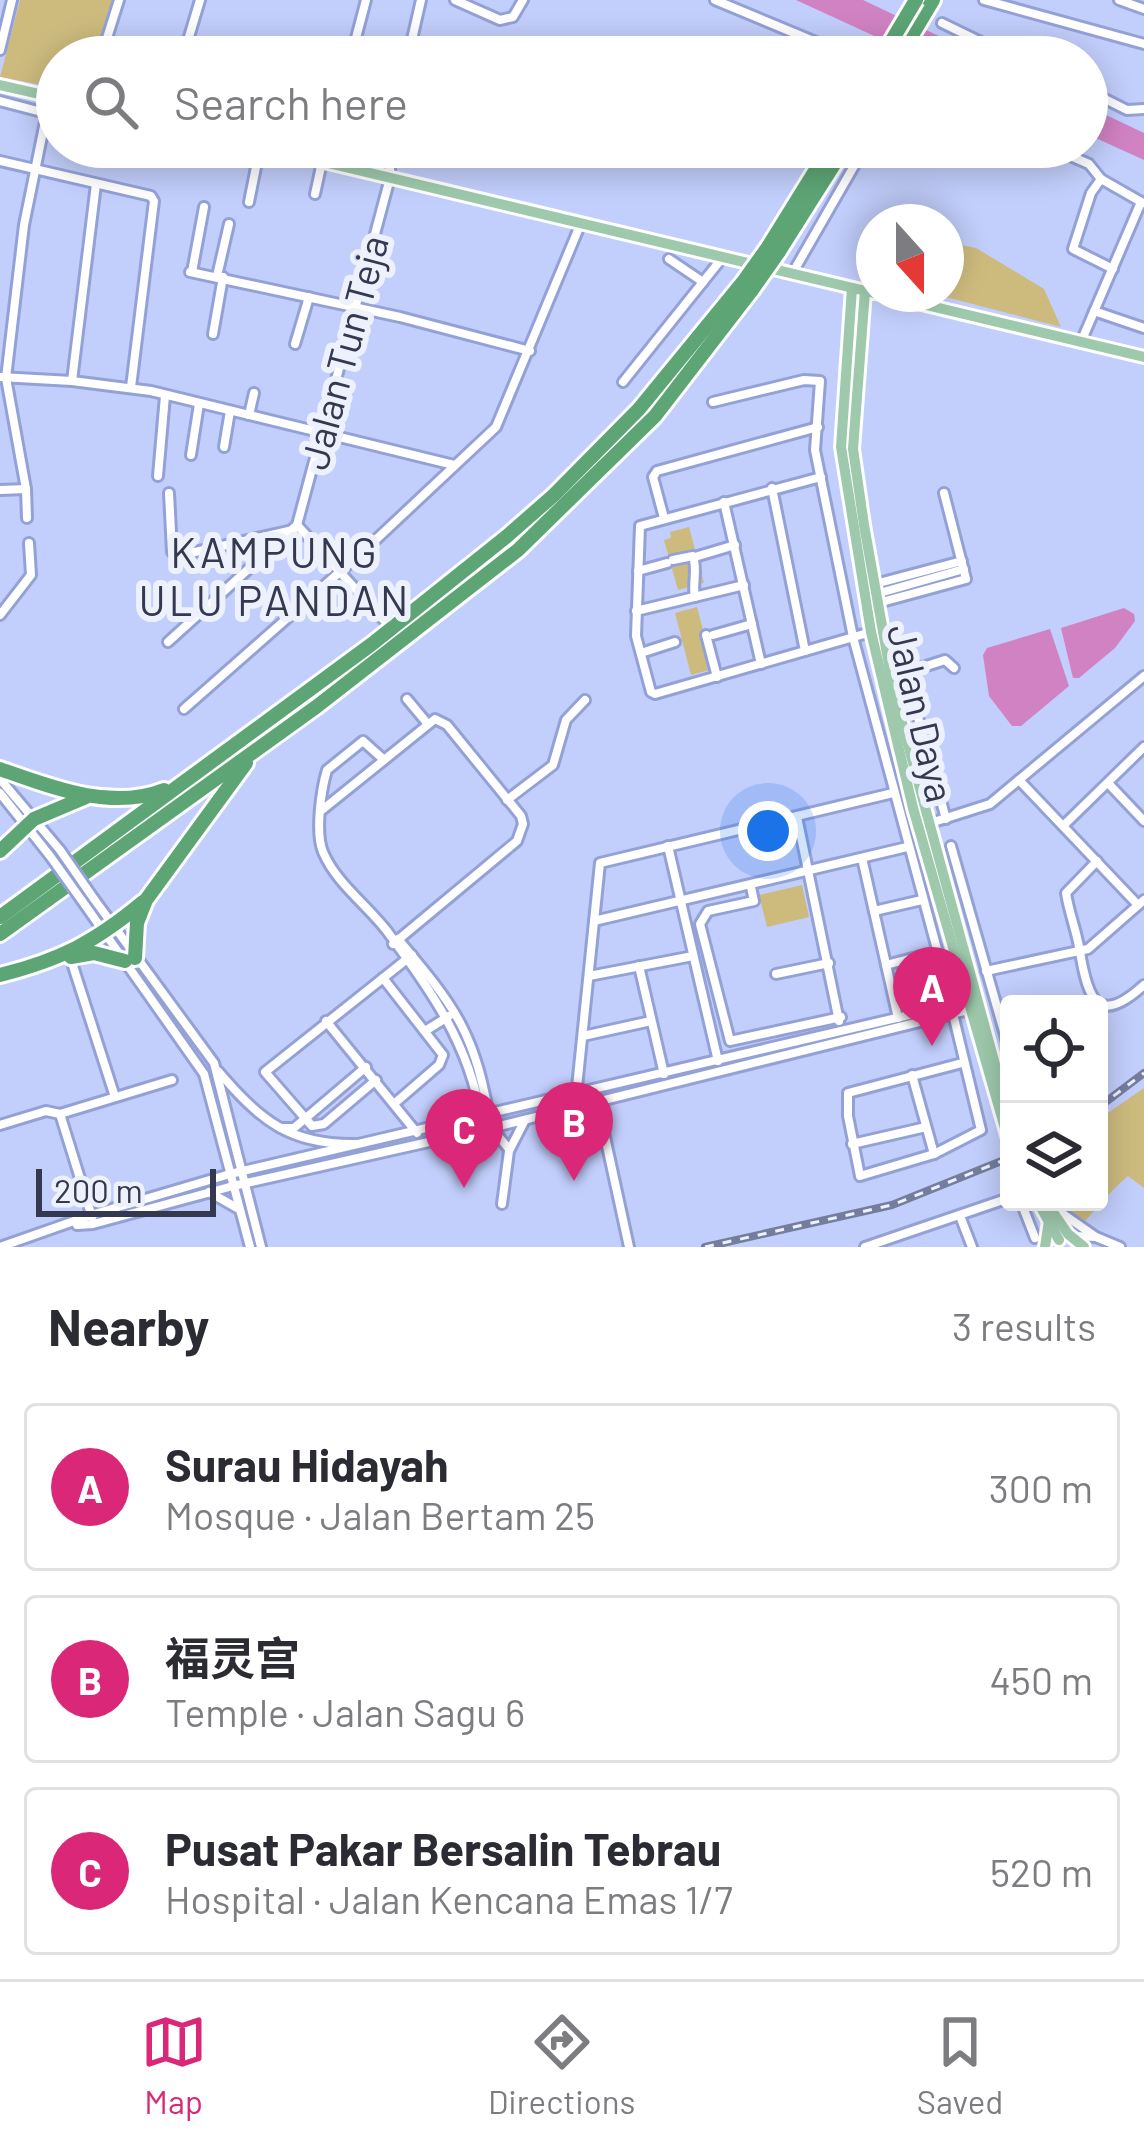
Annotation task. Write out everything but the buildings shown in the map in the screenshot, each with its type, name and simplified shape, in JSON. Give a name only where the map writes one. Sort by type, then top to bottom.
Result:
[{"type":"highway","points":[[901,36],[926,1]]},
{"type":"highway","points":[[908,36],[926,1]]},
{"type":"highway","points":[[773,250],[818,168]]},
{"type":"highway","points":[[0,934],[464,596],[570,503],[656,416],[830,168]]},
{"type":"highway","points":[[0,917],[392,629],[506,537],[596,454],[748,286]]},
{"type":"highway","points":[[0,975],[94,953],[130,959],[146,900],[218,796],[259,749]]},
{"type":"highway","points":[[0,770],[90,796],[152,795],[181,783]]},
{"type":"highway","points":[[0,851],[30,822],[90,796]]},
{"type":"highway","points":[[67,962],[146,900]]},
{"type":"main road","points":[[0,85],[36,94]]},
{"type":"main road","points":[[350,168],[856,288]]},
{"type":"main road","points":[[825,281],[856,307]]},
{"type":"main road","name":"Jalan Daya","points":[[856,312],[843,410],[842,470],[871,632],[1005,1103]]},
{"type":"main road","name":"Jalan Daya","points":[[857,312],[855,468],[894,693],[923,826]]},
{"type":"main road","points":[[956,312],[1144,357]]},
{"type":"main road","points":[[843,410],[851,383],[854,420]]},
{"type":"main road","name":"Jalan Daya","points":[[974,1004],[1000,1111]]},
{"type":"main road","points":[[1046,1211],[1063,1243]]},
{"type":"main road","points":[[1047,1211],[1063,1243]]},
{"type":"street","points":[[0,50],[11,0]]},
{"type":"street","points":[[107,36],[119,0]]},
{"type":"street","points":[[189,36],[200,0]]},
{"type":"street","points":[[357,36],[366,0]]},
{"type":"street","points":[[413,36],[422,0]]},
{"type":"street","points":[[455,0],[500,20],[508,19],[523,0]]},
{"type":"street","points":[[715,0],[802,36]]},
{"type":"street","points":[[984,0],[1144,44]]},
{"type":"street","points":[[1119,0],[1144,8]]},
{"type":"street","points":[[942,23],[969,36]]},
{"type":"street","points":[[0,101],[36,110]]},
{"type":"street","points":[[1108,101],[1126,110],[1144,110]]},
{"type":"street","points":[[0,161],[151,196],[154,201],[131,387]]},
{"type":"street","points":[[27,518],[26,489],[3,377],[36,164]]},
{"type":"street","points":[[249,202],[256,168]]},
{"type":"street","points":[[315,194],[321,168]]},
{"type":"street","name":"Jalan Tun Teja","points":[[296,528],[389,168]]},
{"type":"street","points":[[792,274],[853,168]]},
{"type":"street","points":[[1081,342],[1143,203],[1100,179],[1092,168]]},
{"type":"street","points":[[1100,179],[1072,249],[1113,269]]},
{"type":"street","points":[[73,380],[96,184]]},
{"type":"street","points":[[204,207],[191,272],[530,351]]},
{"type":"street","points":[[213,334],[229,224]]},
{"type":"street","points":[[184,709],[496,427],[581,224]]},
{"type":"street","points":[[623,382],[723,257]]},
{"type":"street","points":[[669,259],[703,283]]},
{"type":"street","points":[[296,344],[309,297]]},
{"type":"street","points":[[1094,311],[1144,328]]},
{"type":"street","points":[[3,377],[131,387],[454,465]]},
{"type":"street","points":[[713,402],[804,380],[820,382],[815,450],[854,637],[981,1130],[934,1154],[860,1176],[846,1102],[850,1090],[962,1063]]},
{"type":"street","points":[[249,415],[254,393]]},
{"type":"street","points":[[158,476],[165,396]]},
{"type":"street","points":[[191,455],[199,404]]},
{"type":"street","points":[[224,447],[230,411]]},
{"type":"street","points":[[664,518],[653,477],[657,471],[818,427]]},
{"type":"street","points":[[821,477],[640,526],[636,611],[652,694],[871,632]]},
{"type":"street","points":[[772,488],[806,651]]},
{"type":"street","points":[[0,490],[26,489]]},
{"type":"street","points":[[169,493],[172,551],[177,556],[296,528]]},
{"type":"street","points":[[944,494],[964,569]]},
{"type":"street","points":[[724,501],[761,664]]},
{"type":"street","points":[[296,528],[392,629]]},
{"type":"street","points":[[168,642],[296,528]]},
{"type":"street","points":[[0,615],[31,575],[29,543]]},
{"type":"street","points":[[698,556],[735,545]]},
{"type":"street","points":[[638,571],[692,556],[697,574],[695,597]]},
{"type":"street","points":[[876,594],[964,569]]},
{"type":"street","points":[[876,594],[964,569]]},
{"type":"street","points":[[636,611],[744,585]]},
{"type":"street","points":[[717,676],[709,635],[752,624]]},
{"type":"street","points":[[641,653],[675,643]]},
{"type":"street","points":[[946,819],[908,681],[914,670],[946,660],[954,668]]},
{"type":"street","points":[[923,826],[987,805],[1140,678]]},
{"type":"street","points":[[407,699],[427,723]]},
{"type":"street","points":[[507,800],[553,766],[566,720],[585,700]]},
{"type":"street","points":[[322,809],[427,723],[442,720],[523,824],[517,842],[394,940]]},
{"type":"street","points":[[383,759],[368,742],[362,742],[327,770],[322,849],[476,1051],[487,1129]]},
{"type":"street","points":[[1064,825],[1144,747]]},
{"type":"street","points":[[0,779],[50,856],[244,1102],[274,1125],[310,1142],[372,1144]]},
{"type":"street","points":[[986,971],[1094,946],[1141,903],[1019,780]]},
{"type":"street","points":[[1108,783],[1144,821]]},
{"type":"street","points":[[576,1096],[600,862],[893,793]]},
{"type":"street","points":[[0,794],[60,850],[89,902]]},
{"type":"street","points":[[797,817],[844,1034]]},
{"type":"street","points":[[668,846],[717,1066]]},
{"type":"street","points":[[951,846],[1000,1018]]},
{"type":"street","points":[[594,920],[907,847]]},
{"type":"street","points":[[862,858],[898,1018]]},
{"type":"street","points":[[1097,862],[1066,893],[1088,992],[1101,1005],[1120,1005],[1144,985]]},
{"type":"street","points":[[751,886],[754,901],[708,911],[700,924],[724,1029],[734,1043],[841,1017]]},
{"type":"street","points":[[874,911],[922,900]]},
{"type":"street","points":[[886,965],[936,952]]},
{"type":"street","points":[[589,976],[693,956]]},
{"type":"street","points":[[376,1080],[324,1124],[312,1126],[266,1072],[408,958]]},
{"type":"street","points":[[130,959],[204,1074],[250,1247]]},
{"type":"street","points":[[67,962],[115,1097]]},
{"type":"street","points":[[776,974],[829,963]]},
{"type":"street","points":[[639,966],[664,1074]]},
{"type":"street","points":[[383,978],[443,1055],[395,1103]]},
{"type":"street","points":[[92,1220],[230,1174],[265,1179],[487,1129],[717,1066],[974,1004]]},
{"type":"street","points":[[844,1034],[898,1018],[952,1010]]},
{"type":"street","points":[[425,1031],[452,1014]]},
{"type":"street","points":[[326,1021],[418,1133]]},
{"type":"street","points":[[583,1036],[652,1021]]},
{"type":"street","points":[[711,1032],[724,1029]]},
{"type":"street","points":[[0,1247],[233,1186],[259,1168],[664,1074],[717,1066]]},
{"type":"street","points":[[274,1125],[291,1129],[366,1067]]},
{"type":"street","points":[[217,1070],[261,1247]]},
{"type":"street","points":[[912,1075],[934,1154]]},
{"type":"street","points":[[0,1125],[46,1111],[60,1114],[172,1079]]},
{"type":"street","points":[[597,1100],[629,1245]]},
{"type":"street","points":[[60,1114],[92,1220]]},
{"type":"street","points":[[502,1204],[509,1151],[526,1119]]},
{"type":"street","points":[[852,1144],[926,1127]]},
{"type":"street","points":[[468,1133],[499,1137],[509,1151]]},
{"type":"street","points":[[237,1146],[242,1157],[259,1168]]},
{"type":"street","points":[[210,1180],[219,1169],[224,1149]]},
{"type":"street","points":[[250,1202],[265,1179]]},
{"type":"street","points":[[209,1192],[238,1209]]},
{"type":"street","points":[[865,1247],[1000,1201]]},
{"type":"street","points":[[1030,1211],[1063,1243],[1096,1237]]},
{"type":"street","points":[[1057,1211],[1120,1247]]},
{"type":"street","points":[[960,1216],[972,1247]]},
{"type":"street","points":[[903,1236],[907,1247]]},
{"type":"shaded area","points":[[20,0],[116,0],[104,36],[36,36],[36,84],[0,77]]},
{"type":"shaded area","points":[[796,0],[863,0],[939,36],[874,36]]},
{"type":"shaded area","points":[[1108,116],[1144,133],[1144,160],[1108,144]]},
{"type":"shaded area","points":[[964,246],[976,248],[1044,289],[1061,327],[964,302]]},
{"type":"shaded area","points":[[689,527],[704,583],[678,590],[664,540],[671,538],[670,532]]},
{"type":"shaded area","points":[[697,607],[713,669],[691,675],[675,613]]},
{"type":"shaded area","points":[[1124,608],[1134,614],[1135,621],[1115,648],[1073,678],[1061,628]]},
{"type":"shaded area","points":[[1050,629],[1069,686],[1021,726],[1012,726],[989,696],[983,655],[987,648]]},
{"type":"shaded area","points":[[802,885],[809,917],[767,927],[759,895]]},
{"type":"shaded area","points":[[1144,1088],[1144,1188],[1128,1176],[1108,1196],[1108,1113]]},
{"type":"shaded area","points":[[1062,1211],[1094,1211],[1080,1226]]},
{"type":"railway","points":[[1104,1103],[1144,1073]]},
{"type":"railway","points":[[705,1247],[892,1205],[1000,1162]]},
{"type":"place","name":"Surau Hidayah","points":[[932,1046]]},
{"type":"place","name":"福灵宫","points":[[574,1181]]},
{"type":"place","name":"Pusat Pakar Bersalin Tebrau","points":[[464,1188]]},
{"type":"district","name":"KAMPUNG ULU PANDAN","points":[[275,575]]}]
